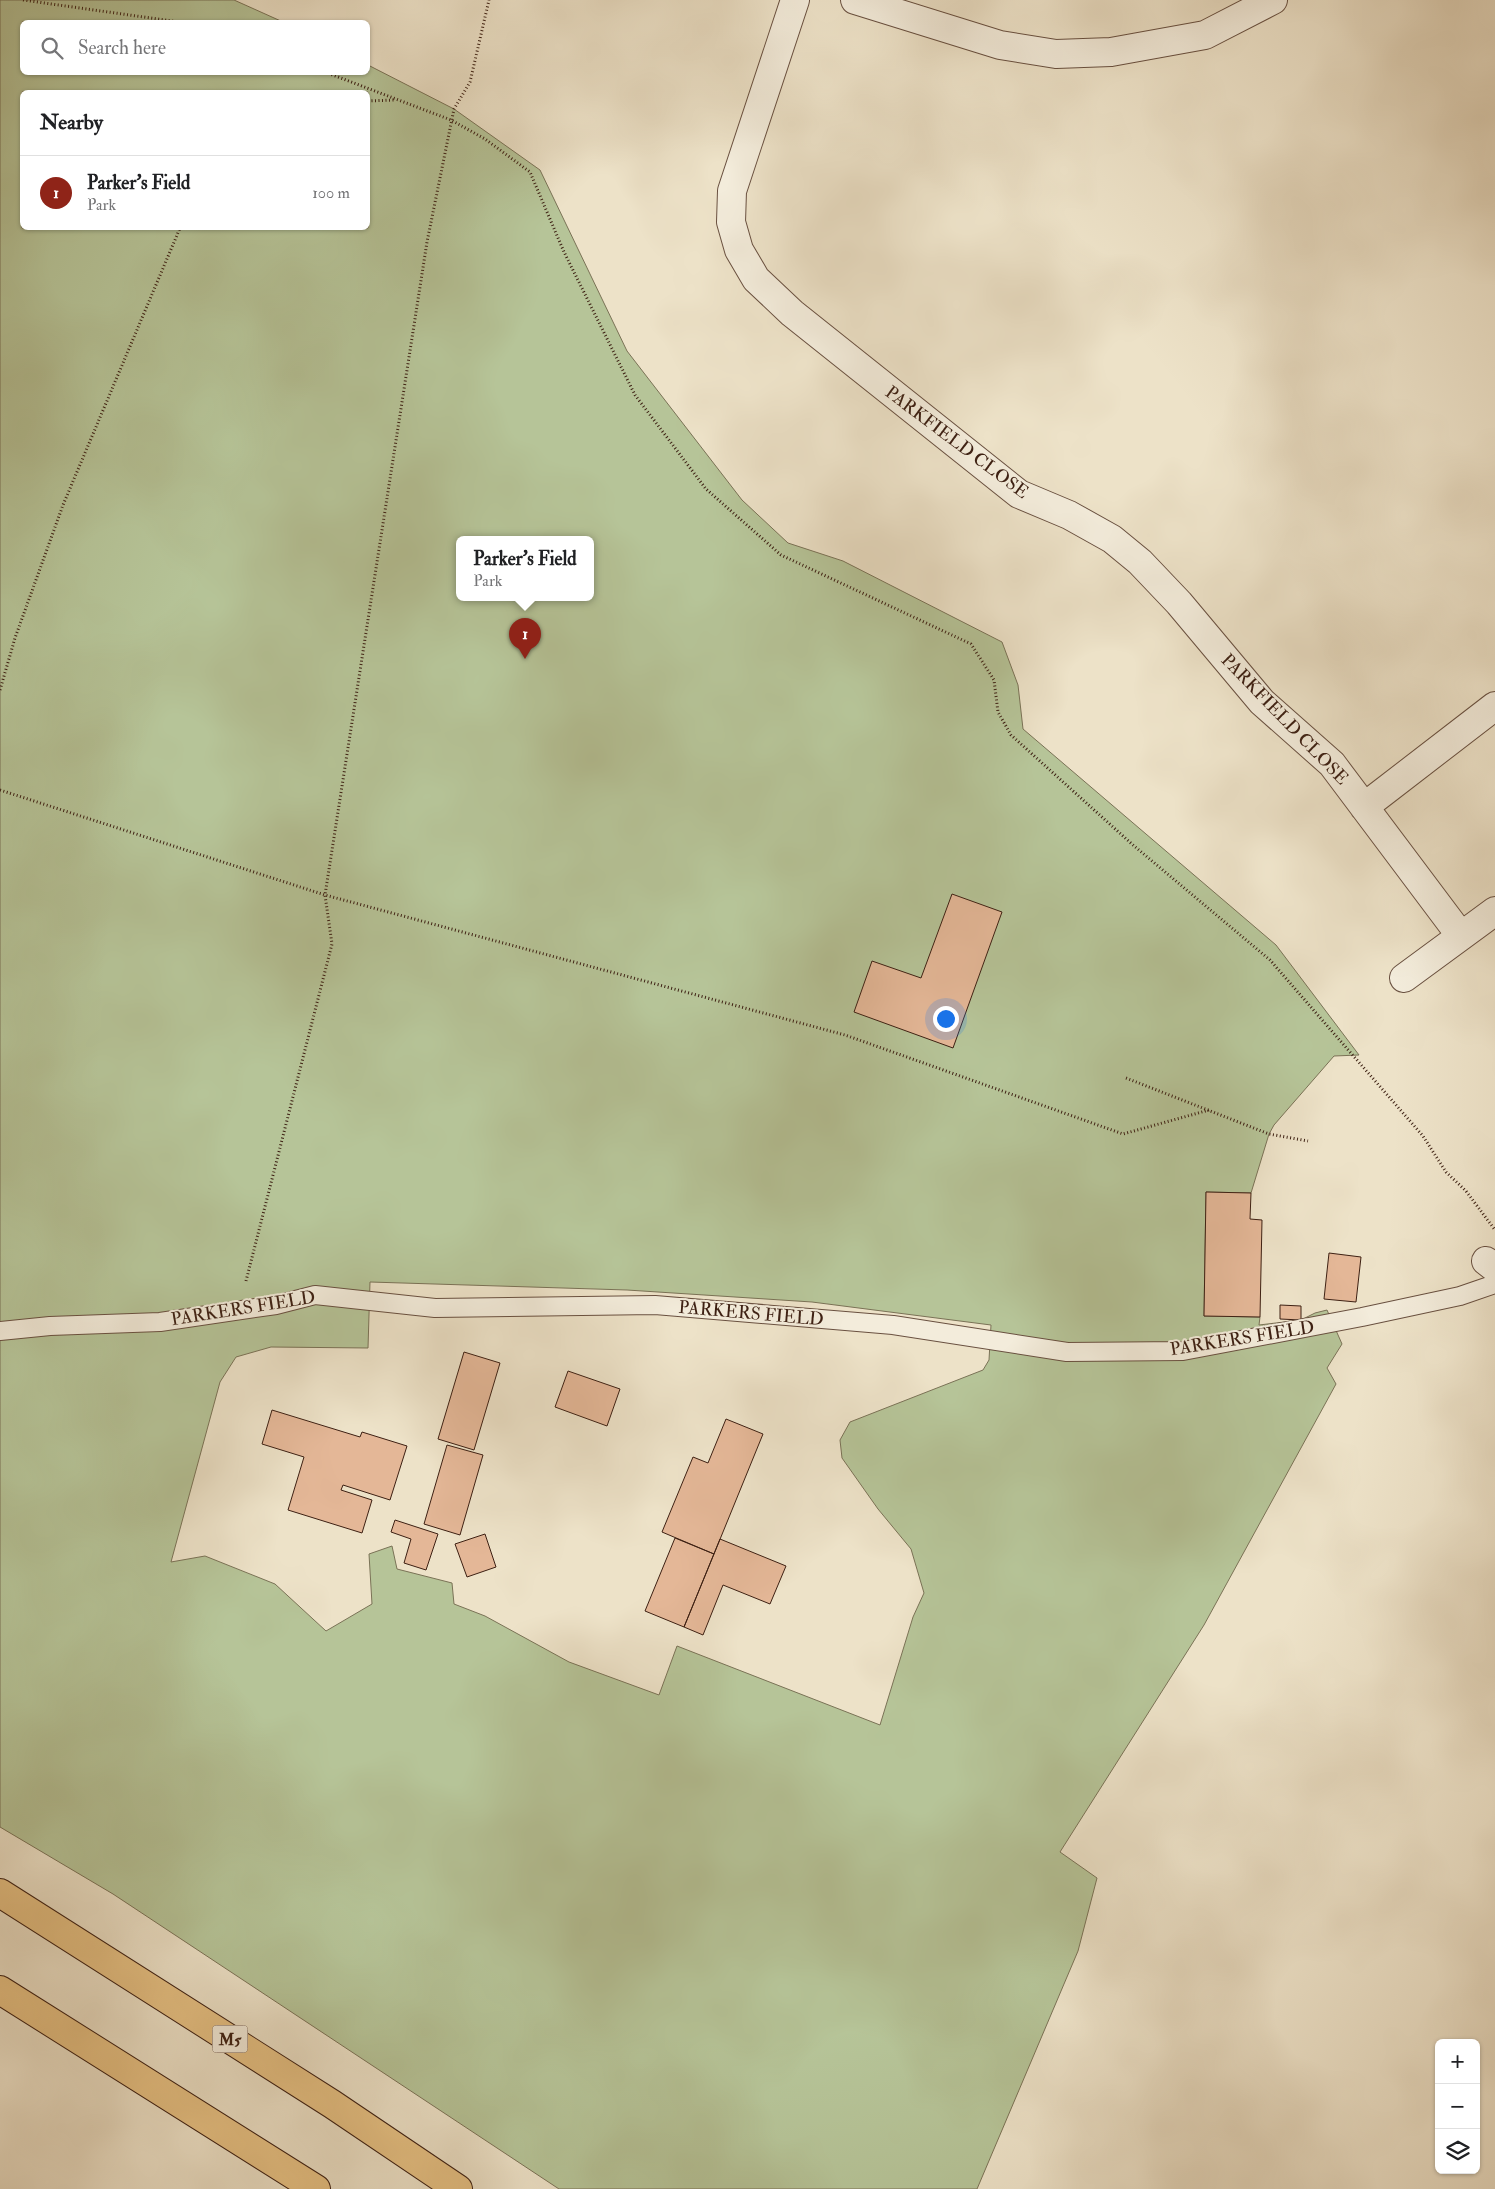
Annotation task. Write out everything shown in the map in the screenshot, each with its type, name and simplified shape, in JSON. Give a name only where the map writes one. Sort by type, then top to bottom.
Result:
[{"type":"highway","name":"M5","points":[[0,1893],[332,2104],[458,2189]]},
{"type":"highway","points":[[0,1990],[316,2189]]},
{"type":"street","name":"PARKFIELD CLOSE","points":[[795,0],[732,191],[731,222],[739,250],[756,279],[792,312],[1019,494],[1069,515],[1112,539],[1140,562],[1179,603],[1262,702],[1332,764],[1461,936]]},
{"type":"street","points":[[854,0],[1000,45],[1056,54],[1111,52],[1205,35],[1273,0]]},
{"type":"street","points":[[1364,807],[1495,706]]},
{"type":"street","points":[[1404,978],[1495,911]]},
{"type":"lane","name":"PARKERS FIELD","points":[[0,1332],[50,1326],[160,1322],[276,1305],[315,1295],[435,1308],[655,1305],[893,1325],[1067,1352],[1183,1351],[1362,1317],[1460,1296],[1492,1271]]},
{"type":"path","points":[[24,0],[165,20]]},
{"type":"path","points":[[238,1310],[332,944],[325,895],[427,242],[451,120],[454,109],[470,82],[489,0]]},
{"type":"path","points":[[333,75],[451,120],[485,139],[530,172],[564,252],[635,395],[706,489],[781,555],[971,644],[994,680],[998,712],[1010,735],[1133,845],[1270,960],[1423,1136],[1446,1172],[1466,1191],[1495,1231]]},
{"type":"path","points":[[370,101],[398,100]]},
{"type":"path","points":[[0,690],[15,638],[63,505],[179,230]]},
{"type":"path","points":[[0,790],[325,895],[845,1035],[1123,1134],[1209,1110]]},
{"type":"path","points":[[1126,1078],[1269,1134],[1308,1141]]},
{"type":"green space","points":[[0,0],[234,0],[279,20],[20,20],[20,75],[370,75],[370,66],[454,109],[540,170],[627,351],[742,500],[788,543],[843,561],[1002,642],[1018,685],[1023,729],[1276,945],[1359,1055],[1334,1056],[1274,1125],[1269,1134],[1251,1193],[1206,1192],[1204,1316],[1260,1317],[1259,1325],[1301,1320],[1315,1313],[1327,1310],[1342,1344],[1327,1368],[1336,1384],[1204,1625],[1060,1852],[1097,1878],[1078,1951],[977,2189],[559,2189],[113,1894],[0,1827]],"holes":[[[370,1282],[627,1290],[812,1302],[991,1325],[989,1360],[983,1370],[850,1422],[840,1440],[842,1458],[878,1509],[911,1549],[924,1593],[913,1617],[880,1725],[677,1646],[659,1695],[569,1662],[485,1616],[454,1604],[452,1583],[397,1569],[392,1546],[369,1554],[372,1604],[326,1631],[275,1584],[205,1556],[171,1562],[220,1382],[236,1357],[271,1347],[368,1348]]]},
{"type":"building","points":[[952,894],[1002,912],[953,1048],[854,1012],[872,961],[921,978]]},
{"type":"building","points":[[1206,1192],[1251,1193],[1250,1219],[1262,1220],[1260,1317],[1204,1316]]},
{"type":"building","points":[[1329,1253],[1361,1257],[1356,1302],[1324,1299]]},
{"type":"building","points":[[1280,1305],[1301,1306],[1301,1320],[1280,1319]]},
{"type":"building","points":[[464,1352],[500,1363],[474,1450],[438,1439]]},
{"type":"building","points":[[568,1371],[620,1389],[607,1426],[555,1407]]},
{"type":"building","points":[[272,1410],[360,1437],[362,1432],[407,1446],[390,1500],[343,1485],[341,1490],[372,1500],[362,1533],[288,1510],[304,1457],[262,1444]]},
{"type":"building","points":[[726,1419],[763,1434],[714,1554],[662,1532],[693,1457],[708,1463]]},
{"type":"building","points":[[447,1445],[483,1455],[460,1535],[424,1524]]},
{"type":"building","points":[[395,1520],[438,1534],[426,1570],[404,1563],[411,1539],[391,1532]]},
{"type":"building","points":[[485,1534],[496,1567],[467,1577],[455,1544]]},
{"type":"building","points":[[675,1538],[714,1554],[684,1627],[645,1611]]},
{"type":"building","points":[[720,1539],[786,1566],[770,1604],[723,1585],[703,1635],[684,1627]]},
{"type":"place","name":"Parker's Field","points":[[525,659]]}]
